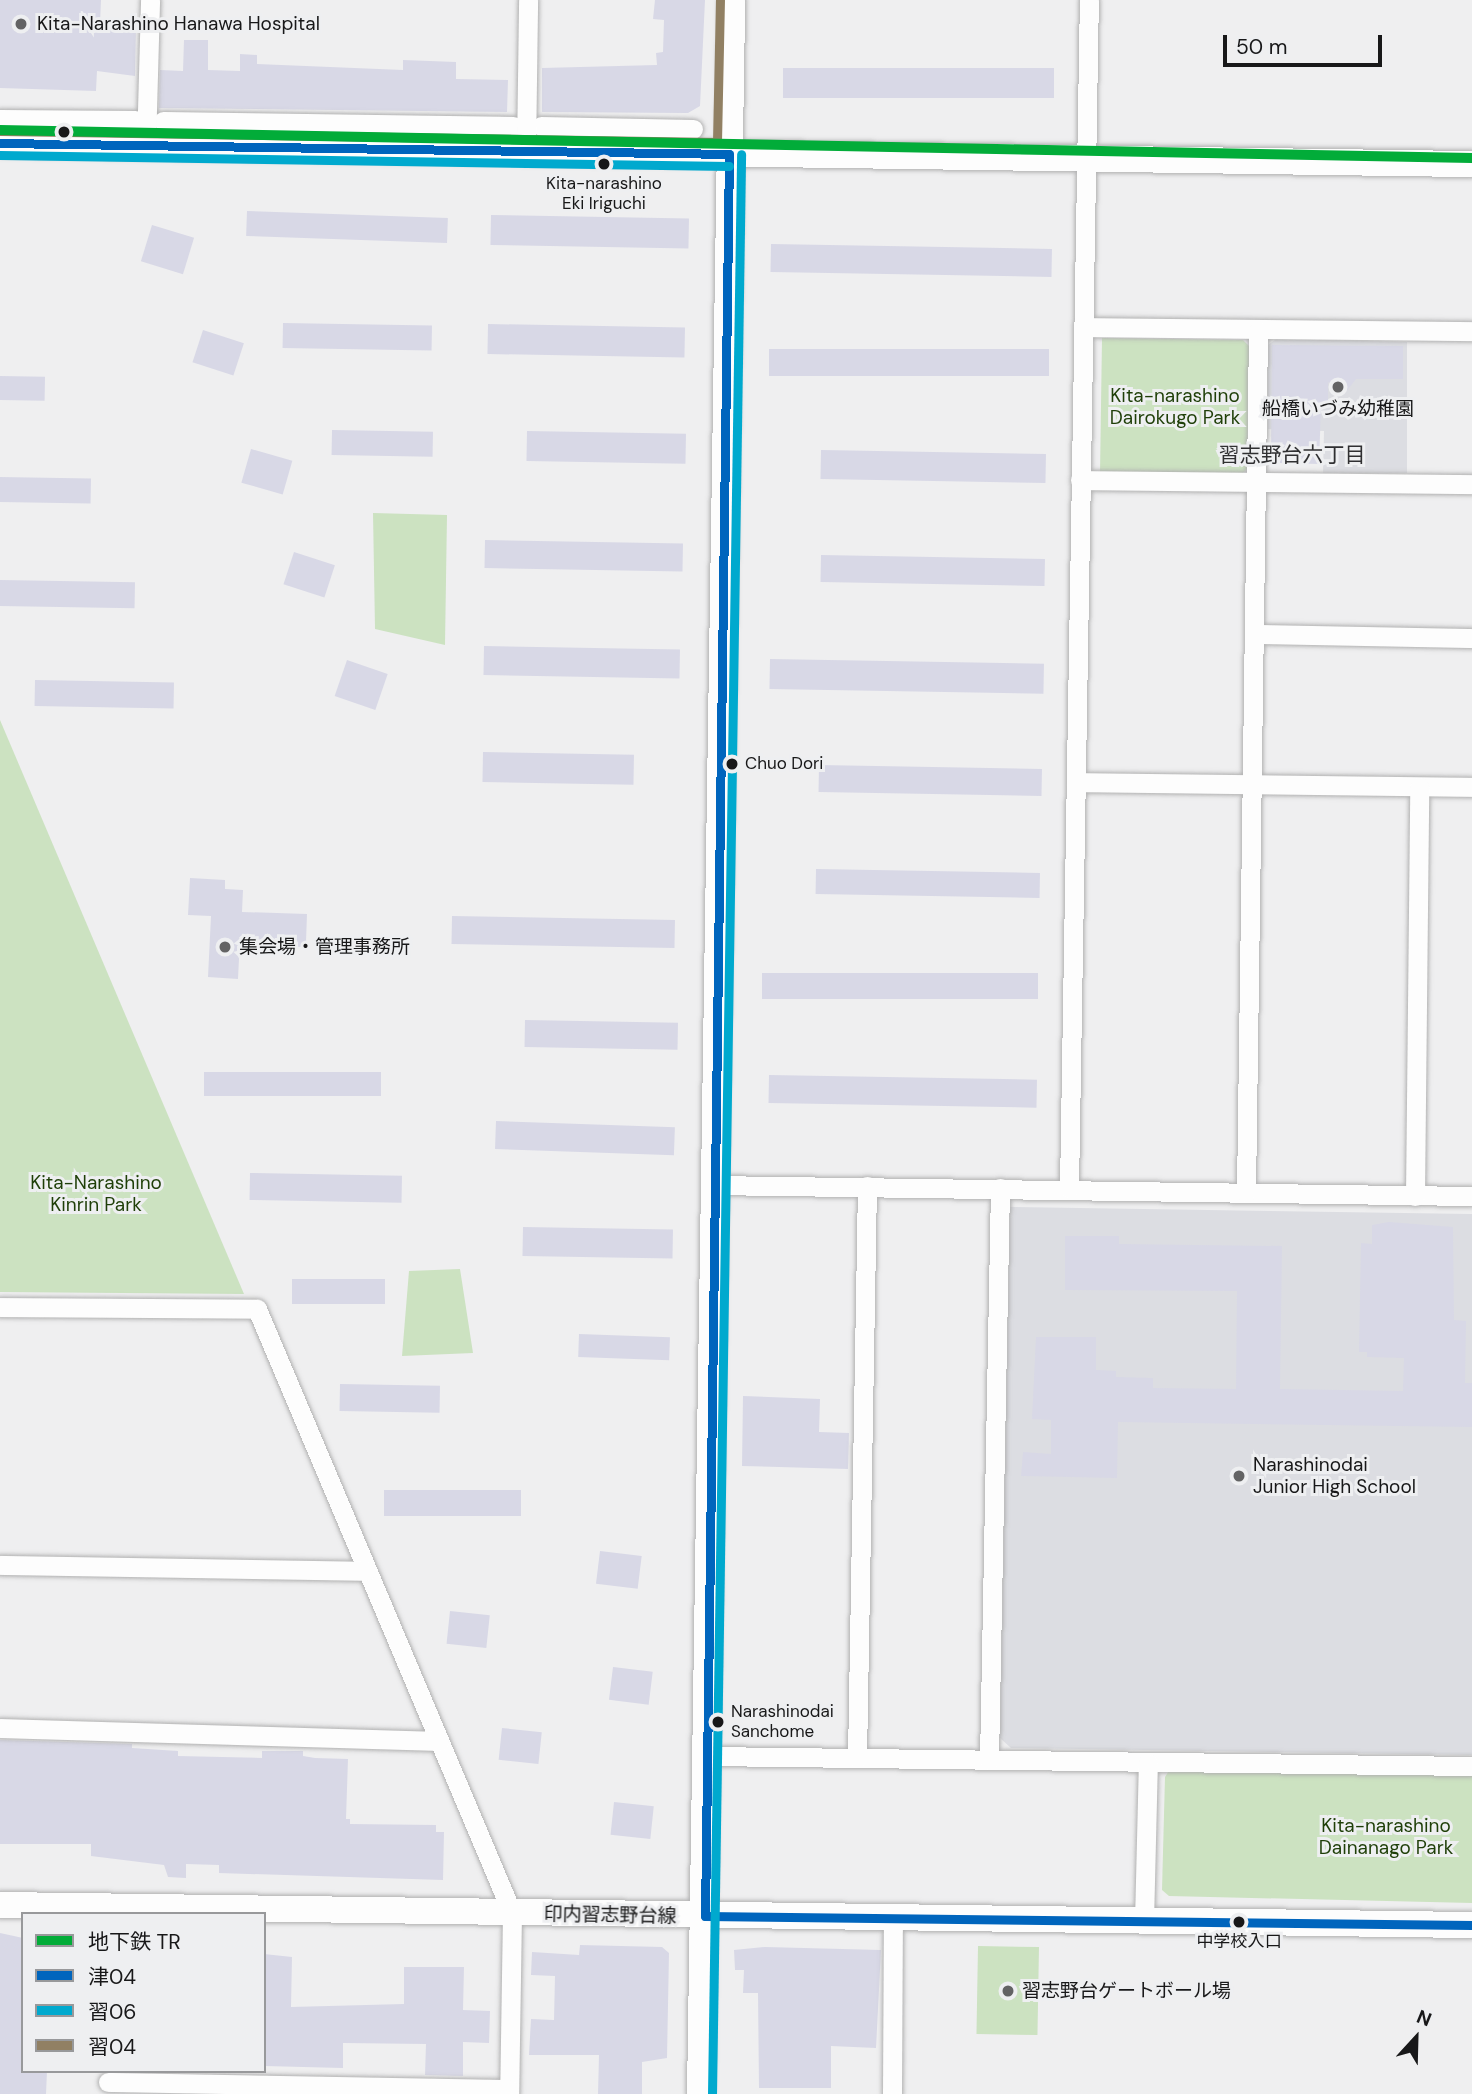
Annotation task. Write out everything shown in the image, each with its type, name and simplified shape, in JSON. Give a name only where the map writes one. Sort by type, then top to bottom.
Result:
[{"type":"street","points":[[146,146],[150,0]]},
{"type":"street","points":[[526,151],[528,0]]},
{"type":"street","points":[[700,2094],[707,1756],[711,1185],[720,899],[732,0]]},
{"type":"street","points":[[1069,1188],[1089,0]]},
{"type":"street","points":[[0,119],[135,120]]},
{"type":"street","points":[[163,121],[513,126]]},
{"type":"street","points":[[541,126],[693,129]]},
{"type":"street","points":[[0,143],[1472,164]]},
{"type":"street","points":[[1084,327],[1258,331],[1472,331]]},
{"type":"street","points":[[1246,1192],[1259,482],[1258,331]]},
{"type":"street","points":[[1080,480],[1472,484]]},
{"type":"street","points":[[1256,634],[1472,638]]},
{"type":"street","points":[[1076,782],[1472,787]]},
{"type":"street","points":[[1415,1196],[1419,787]]},
{"type":"street","points":[[711,1185],[1069,1188],[1472,1196]]},
{"type":"street","points":[[857,1758],[867,1186]]},
{"type":"street","points":[[989,1760],[1000,1188]]},
{"type":"street","points":[[0,1307],[257,1309],[512,1913],[509,2091],[108,2082]]},
{"type":"street","points":[[0,1565],[366,1571]]},
{"type":"street","points":[[0,1728],[423,1737],[439,1741]]},
{"type":"street","points":[[707,1756],[1472,1766]]},
{"type":"street","points":[[1144,1922],[1148,1763]]},
{"type":"street","name":"印内習志野台線","points":[[0,1905],[110,1911],[512,1913],[1472,1925]]},
{"type":"street","points":[[892,2094],[893,1917]]},
{"type":"shaded area","name":"船橋いづみ幼稚園","points":[[1276,339],[1407,342],[1407,473],[1323,473],[1324,431],[1268,429],[1268,345]]},
{"type":"shaded area","name":"Narashinodai Junior High School","points":[[1010,1207],[1472,1214],[1472,1755],[1011,1748],[1000,1738]]},
{"type":"green space","name":"Kita-narashino Dairokugo Park","points":[[1102,338],[1243,340],[1250,347],[1247,469],[1241,475],[1100,474]]},
{"type":"green space","points":[[373,513],[447,515],[445,645],[375,629]]},
{"type":"green space","name":"Kita-Narashino Kinrin Park","points":[[0,720],[244,1294],[0,1292]]},
{"type":"green space","points":[[460,1269],[473,1353],[402,1356],[409,1271]]},
{"type":"green space","name":"Kita-narashino Dainanago Park","points":[[1170,1769],[1472,1775],[1472,1903],[1169,1896],[1162,1890],[1165,1777]]},
{"type":"green space","name":"習志野台ゲートボール場","points":[[978,1946],[1039,1947],[1037,2035],[976,2034]]},
{"type":"building","points":[[0,0],[101,0],[100,24],[136,24],[135,76],[97,71],[96,91],[0,88]]},
{"type":"building","points":[[655,0],[705,0],[700,106],[688,113],[542,112],[542,68],[657,65],[656,53],[663,52],[664,20],[653,19]]},
{"type":"building","points":[[184,40],[208,40],[208,70],[240,71],[240,54],[257,55],[257,64],[403,70],[403,60],[456,62],[456,79],[508,80],[507,112],[159,108],[160,70],[183,71]]},
{"type":"building","points":[[783,68],[1054,68],[1054,98],[783,98]]},
{"type":"building","points":[[247,211],[448,218],[447,243],[246,236]]},
{"type":"building","points":[[491,215],[689,218],[688,248],[490,245]]},
{"type":"building","points":[[152,225],[194,238],[183,274],[141,261]]},
{"type":"building","points":[[771,244],[1052,249],[1051,277],[771,272]]},
{"type":"building","points":[[283,323],[432,326],[432,351],[283,348]]},
{"type":"building","points":[[488,324],[685,327],[684,357],[487,354]]},
{"type":"building","points":[[203,330],[244,343],[233,376],[192,362]]},
{"type":"building","points":[[1272,345],[1403,346],[1403,379],[1356,379],[1345,393],[1328,382],[1328,406],[1321,406],[1319,464],[1280,463],[1280,457],[1271,456]]},
{"type":"building","points":[[769,349],[1049,349],[1049,376],[769,376]]},
{"type":"building","points":[[0,376],[45,377],[45,401],[0,400]]},
{"type":"building","points":[[332,430],[433,432],[433,457],[332,455]]},
{"type":"building","points":[[527,431],[686,434],[685,464],[526,461]]},
{"type":"building","points":[[251,449],[292,461],[283,494],[241,483]]},
{"type":"building","points":[[821,450],[1046,454],[1045,483],[820,479]]},
{"type":"building","points":[[0,477],[91,479],[91,504],[0,502]]},
{"type":"building","points":[[485,540],[683,543],[682,571],[485,568]]},
{"type":"building","points":[[294,552],[335,565],[324,598],[283,584]]},
{"type":"building","points":[[821,555],[1045,559],[1044,586],[821,582]]},
{"type":"building","points":[[0,580],[135,582],[135,608],[0,606]]},
{"type":"building","points":[[484,646],[680,649],[679,678],[483,675]]},
{"type":"building","points":[[770,659],[1044,664],[1043,694],[769,689]]},
{"type":"building","points":[[347,660],[388,674],[375,710],[335,696]]},
{"type":"building","points":[[35,680],[174,682],[174,708],[35,706]]},
{"type":"building","points":[[483,752],[634,755],[633,785],[482,782]]},
{"type":"building","points":[[819,765],[1042,769],[1041,796],[819,792]]},
{"type":"building","points":[[816,869],[1040,873],[1040,898],[816,894]]},
{"type":"building","name":"集会場・管理事務所","points":[[190,878],[225,880],[225,889],[243,890],[242,912],[307,914],[306,942],[302,947],[284,946],[285,940],[240,939],[238,979],[208,977],[211,916],[188,915]]},
{"type":"building","points":[[452,916],[675,920],[674,948],[452,944]]},
{"type":"building","points":[[762,973],[1038,973],[1038,999],[762,999]]},
{"type":"building","points":[[525,1020],[678,1023],[678,1050],[525,1047]]},
{"type":"building","points":[[204,1072],[381,1072],[381,1096],[204,1096]]},
{"type":"building","points":[[769,1075],[1037,1080],[1036,1108],[769,1103]]},
{"type":"building","points":[[496,1121],[675,1127],[674,1155],[495,1149]]},
{"type":"building","points":[[250,1173],[402,1176],[402,1203],[250,1200]]},
{"type":"building","points":[[1389,1222],[1453,1227],[1454,1320],[1466,1321],[1465,1383],[1472,1383],[1472,1427],[1118,1422],[1117,1478],[1021,1476],[1023,1452],[1051,1454],[1051,1420],[1032,1419],[1036,1337],[1096,1337],[1096,1370],[1116,1371],[1116,1377],[1153,1378],[1153,1388],[1236,1389],[1237,1291],[1065,1290],[1065,1236],[1119,1236],[1119,1244],[1282,1246],[1280,1389],[1403,1391],[1404,1358],[1367,1357],[1367,1352],[1359,1352],[1361,1243],[1372,1244],[1372,1225]]},
{"type":"building","points":[[523,1227],[673,1230],[672,1259],[522,1256]]},
{"type":"building","points":[[292,1279],[385,1279],[385,1304],[292,1304]]},
{"type":"building","points":[[579,1334],[670,1337],[669,1360],[578,1357]]},
{"type":"building","points":[[340,1384],[440,1386],[440,1413],[340,1411]]},
{"type":"building","points":[[743,1396],[820,1399],[819,1432],[849,1433],[848,1469],[742,1466]]},
{"type":"building","points":[[384,1490],[521,1490],[521,1516],[384,1516]]},
{"type":"building","points":[[600,1551],[642,1556],[638,1589],[596,1584]]},
{"type":"building","points":[[450,1611],[490,1615],[486,1648],[447,1644]]},
{"type":"building","points":[[613,1667],[653,1672],[649,1705],[609,1700]]},
{"type":"building","points":[[502,1728],[542,1732],[538,1764],[499,1760]]},
{"type":"building","points":[[0,1740],[132,1744],[132,1748],[178,1751],[178,1756],[262,1758],[262,1751],[303,1751],[303,1756],[348,1759],[346,1819],[350,1819],[350,1824],[436,1825],[436,1832],[444,1832],[443,1880],[219,1873],[219,1865],[186,1864],[186,1878],[168,1877],[164,1865],[91,1856],[91,1844],[0,1844]]},
{"type":"building","points":[[614,1802],[654,1806],[650,1839],[611,1835]]},
{"type":"building","points":[[0,1933],[21,1938],[21,2073],[47,2073],[46,2094],[0,2094]]},
{"type":"building","points":[[580,1945],[662,1947],[669,1953],[667,2058],[642,2062],[642,2094],[598,2094],[599,2055],[529,2055],[531,2019],[554,2020],[555,1976],[531,1975],[532,1952],[579,1955]]},
{"type":"building","points":[[765,1947],[881,1950],[876,2048],[831,2046],[831,2088],[759,2088],[758,1993],[743,1993],[744,1970],[735,1970],[734,1950]]},
{"type":"building","points":[[266,1954],[292,1957],[291,2007],[404,2004],[404,1967],[464,1967],[463,2010],[490,2011],[489,2043],[463,2042],[463,2076],[425,2075],[426,2044],[343,2043],[343,2068],[266,2066]]},
{"type":"metro line","name":"TR","points":[[0,130],[1472,158]]},
{"type":"transit line","name":"習04","points":[[0,131],[717,142],[720,0]]},
{"type":"transit line","name":"津04","points":[[0,143],[729,154]]},
{"type":"transit line","name":"津04","points":[[705,1916],[729,154]]},
{"type":"transit line","name":"習06","points":[[712,2094],[741,154]]},
{"type":"transit line","name":"習06","points":[[0,155],[729,166]]},
{"type":"transit line","name":"津04","points":[[705,1916],[1472,1925]]},
{"type":"place","name":"Kita-Narashino Hanawa Hospital","points":[[21,24]]},
{"type":"place","name":"Kita-narashino Eki Iriguchi","points":[[604,164]]},
{"type":"place","name":"船橋いづみ幼稚園","points":[[1338,387]]},
{"type":"place","name":"Chuo Dori","points":[[732,764]]},
{"type":"place","name":"集会場・管理事務所","points":[[225,947]]},
{"type":"place","name":"Narashinodai Junior High School","points":[[1239,1476]]},
{"type":"place","name":"Narashinodai Sanchome","points":[[718,1722]]},
{"type":"place","name":"中学校入口","points":[[1239,1922]]},
{"type":"place","name":"習志野台ゲートボール場","points":[[1008,1991]]},
{"type":"district","name":"習志野台六丁目","points":[[1292,455]]}]
